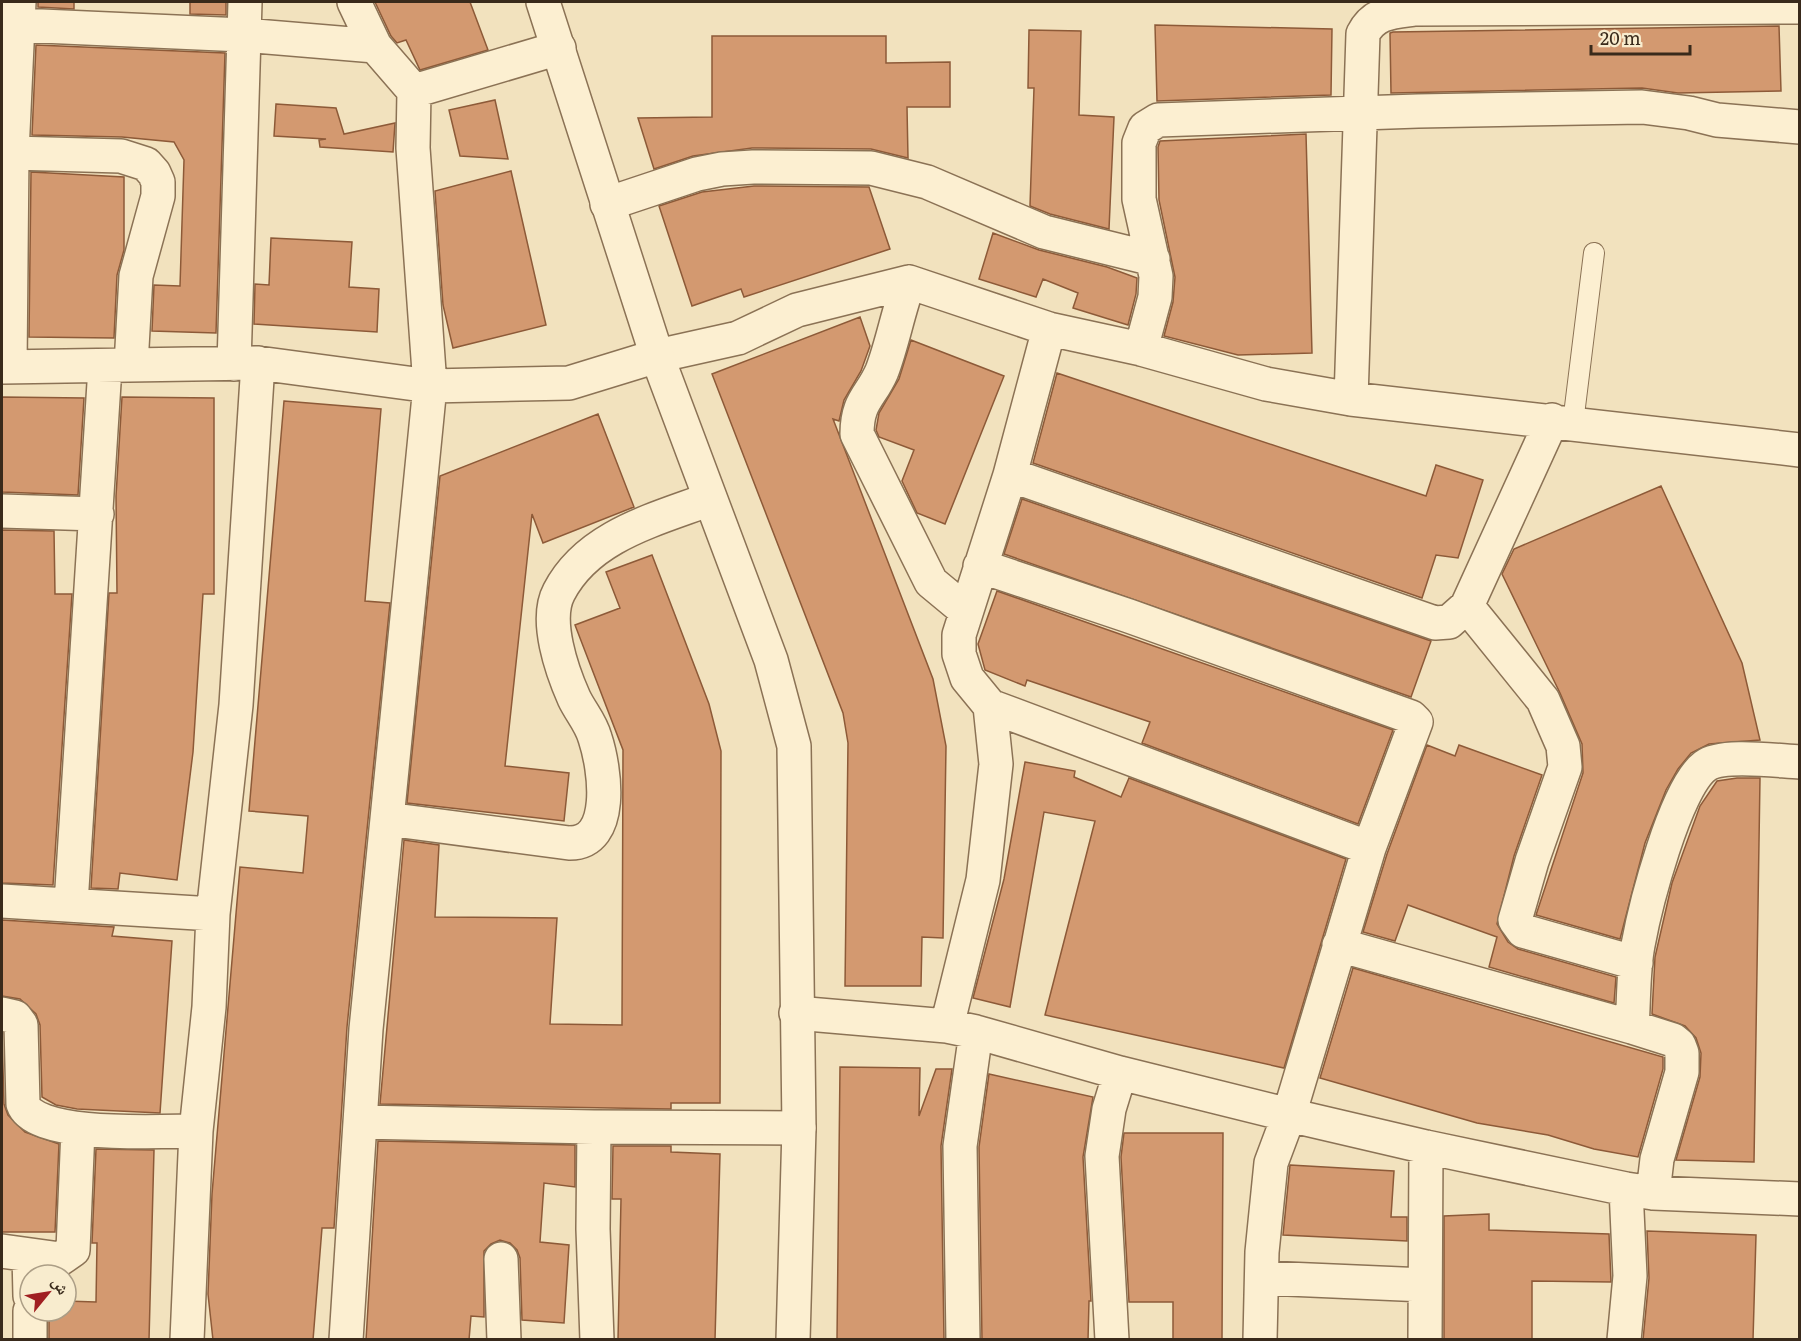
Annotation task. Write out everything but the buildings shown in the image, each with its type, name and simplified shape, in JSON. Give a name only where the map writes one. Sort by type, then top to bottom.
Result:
[{"type":"street","points":[[187,1340],[196,1131],[208,1007],[213,914],[236,705],[246,363],[243,36],[246,2]]},
{"type":"street","points":[[346,1340],[366,1029],[430,386],[413,148],[414,91],[375,46],[354,2]]},
{"type":"street","points":[[543,2],[657,356],[771,660],[794,746],[799,1128],[793,1340]]},
{"type":"street","points":[[1351,399],[1364,34],[1369,24],[1381,14],[1416,9],[1800,7]]},
{"type":"street","points":[[375,46],[243,36],[19,14],[12,153],[6,367],[246,363],[430,386],[569,383],[657,356],[738,338],[797,310],[909,282],[1049,329],[1141,349],[1266,384],[1351,399],[1800,450]]},
{"type":"street","points":[[414,91],[559,48]]},
{"type":"street","points":[[1141,349],[1155,297],[1156,276],[1139,200],[1139,143],[1145,128],[1158,120],[1177,118],[1206,120],[1362,112],[1641,107],[1689,112],[1717,120],[1800,127]]},
{"type":"street","points":[[12,153],[121,156],[146,164],[158,182],[158,196],[136,276],[118,366],[97,514],[71,904]]},
{"type":"street","points":[[607,204],[697,174],[722,169],[753,166],[871,168],[927,182],[1044,232],[1153,259]]},
{"type":"street","points":[[909,282],[898,310],[882,371],[860,407],[857,434],[931,582],[966,611]]},
{"type":"street","points":[[1049,329],[1010,475],[959,635],[959,654],[967,678],[990,705],[1369,848]]},
{"type":"street","points":[[1010,475],[1435,623],[1449,622],[1467,606],[1562,422]]},
{"type":"street","points":[[387,819],[568,843],[581,843],[593,836],[601,817],[603,768],[594,735],[574,698],[562,668],[553,629],[557,594],[578,562],[620,533],[710,499]]},
{"type":"street","points":[[2,511],[97,514]]},
{"type":"street","points":[[980,566],[1129,616],[1414,720],[1416,725],[1369,848],[1289,1115],[1271,1163],[1262,1278],[1260,1340]]},
{"type":"street","points":[[1467,606],[1543,700],[1563,746],[1565,767],[1532,861],[1515,920],[1516,926],[1523,931],[1636,963]]},
{"type":"street","points":[[963,1340],[960,1146],[971,1082],[961,1029],[983,880],[996,764],[990,705]]},
{"type":"street","points":[[1632,1027],[1636,963],[1653,882],[1687,792],[1704,766],[1724,759],[1800,762]]},
{"type":"street","points":[[2,901],[213,914]]},
{"type":"street","points":[[1339,945],[1632,1027],[1673,1040],[1679,1045],[1682,1053],[1682,1072],[1669,1110],[1657,1159],[1640,1191],[1624,1340]]},
{"type":"street","points":[[796,1012],[961,1029],[1120,1073],[1426,1148],[1640,1191],[1800,1199]]},
{"type":"street","points":[[2,1014],[15,1017],[21,1025],[23,1104],[25,1112],[35,1119],[78,1129],[196,1131]]},
{"type":"street","points":[[1112,1340],[1102,1156],[1108,1109],[1120,1073]]},
{"type":"street","points":[[360,1122],[594,1127],[799,1128]]},
{"type":"street","points":[[575,1340],[597,1339],[592,1229],[594,1127]]},
{"type":"street","points":[[15,1253],[60,1259],[73,1250],[78,1129]]},
{"type":"street","points":[[1425,1340],[1426,1148]]},
{"type":"street","points":[[501,1259],[504,1340]]},
{"type":"street","points":[[1262,1278],[1425,1285]]},
{"type":"street","points":[[30,1323],[30,1340]]},
{"type":"lane","points":[[1562,422],[1594,253]]}]
